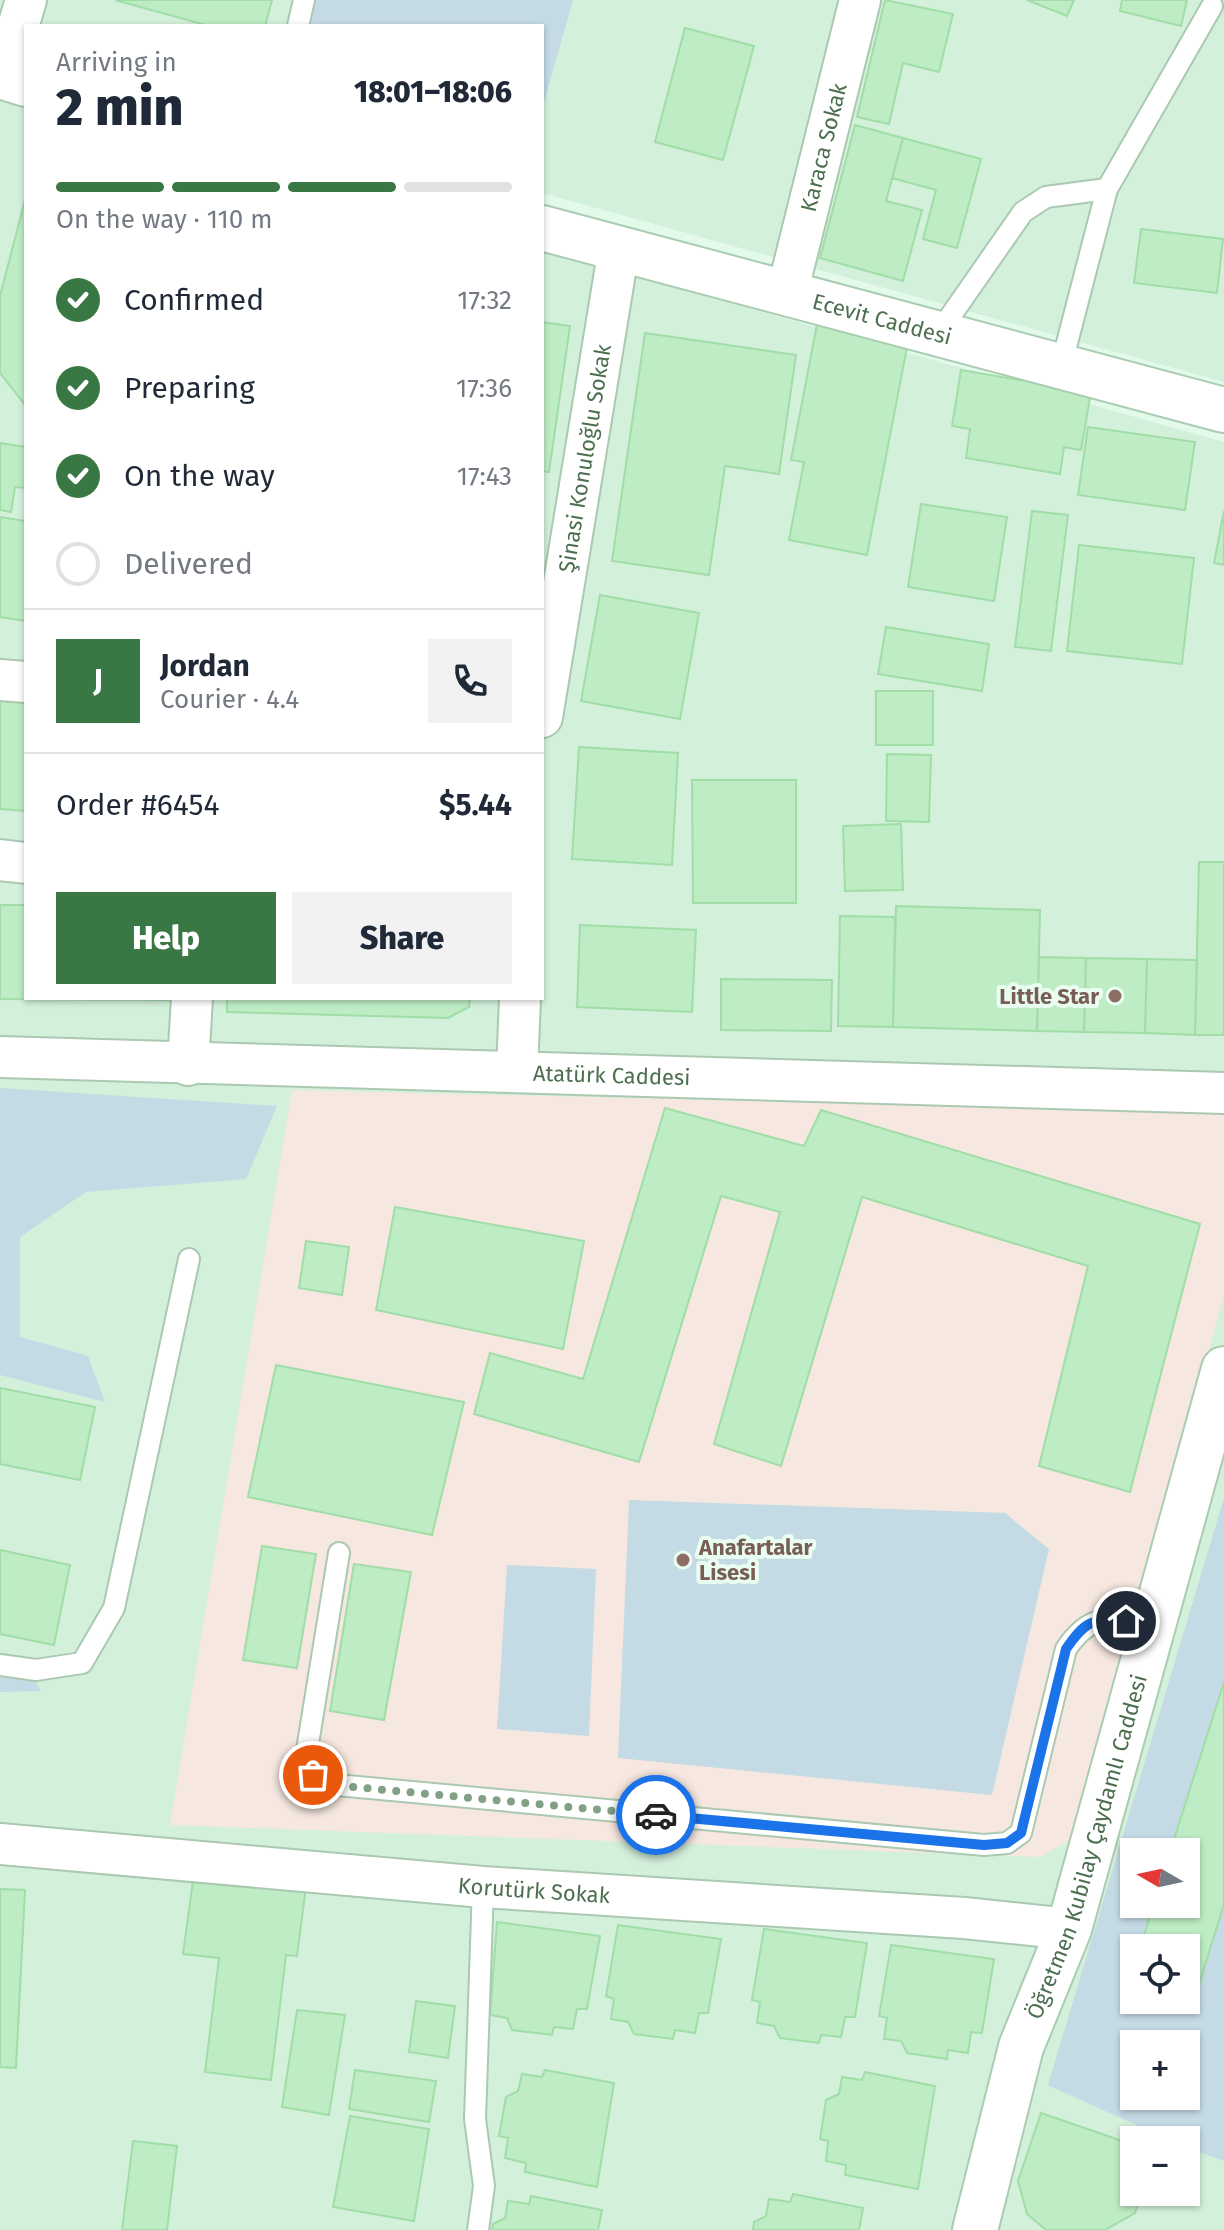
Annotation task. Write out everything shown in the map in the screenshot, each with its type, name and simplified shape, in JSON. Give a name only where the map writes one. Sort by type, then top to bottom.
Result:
[{"type":"street","points":[[10,79],[26,0]]},
{"type":"street","name":"Karaca Sokak","points":[[787,293],[860,0]]},
{"type":"street","name":"Ecevit Caddesi","points":[[544,229],[1224,410]]},
{"type":"street","name":"Şinasi Konuloğlu Sokak","points":[[544,705],[619,248]]},
{"type":"street","points":[[0,680],[24,682]]},
{"type":"street","points":[[0,860],[24,863]]},
{"type":"street","points":[[188,1065],[192,1000]]},
{"type":"street","points":[[517,1071],[520,1000]]},
{"type":"street","name":"Atatürk Caddesi","points":[[0,1057],[188,1065],[517,1071],[1224,1093]]},
{"type":"street","name":"Öğretmen Kubilay Çaydamlı Caddesi","points":[[975,2230],[1021,2047],[1069,1929],[1224,1369]]},
{"type":"street","name":"Korutürk Sokak","points":[[0,1844],[483,1887],[964,1918],[1069,1929]]},
{"type":"lane","points":[[298,24],[304,0]]},
{"type":"lane","points":[[1061,366],[1107,189],[1212,6]]},
{"type":"lane","points":[[938,334],[1023,212],[1046,197],[1107,189]]},
{"type":"lane","points":[[0,1665],[36,1670],[82,1663],[114,1608],[189,1259]]},
{"type":"lane","points":[[339,1553],[306,1756],[313,1775],[326,1784],[984,1845],[1007,1843],[1021,1833],[1066,1649],[1080,1629],[1099,1619],[1153,1624]]},
{"type":"lane","points":[[478,2230],[484,2186],[475,2119],[483,1887]]},
{"type":"shaded area","points":[[0,0],[1224,0],[1224,382],[544,194],[544,24],[24,24],[24,27],[0,43]]},
{"type":"shaded area","points":[[316,0],[573,0],[544,102],[544,24],[310,24]]},
{"type":"shaded area","points":[[0,99],[24,106],[24,1000],[544,1000],[544,251],[1224,442],[1224,2230],[0,2230]]},
{"type":"shaded area","points":[[0,1088],[277,1106],[246,1179],[86,1192],[20,1237],[20,1337],[88,1356],[105,1402],[0,1375]]},
{"type":"shaded area","name":"Anafartalar Lisesi","points":[[292,1090],[1224,1112],[1224,1295],[1077,1835],[1041,1857],[170,1825]]},
{"type":"shaded area","points":[[1224,1498],[1224,2161],[1200,2152],[1200,2126],[1138,2126],[1048,2085],[1120,1845],[1120,1918],[1200,1918],[1200,1838],[1122,1838]]},
{"type":"shaded area","points":[[629,1500],[1005,1513],[1049,1549],[992,1795],[618,1758]]},
{"type":"shaded area","points":[[507,1565],[596,1569],[589,1736],[497,1729]]},
{"type":"shaded area","points":[[0,1677],[34,1678],[41,1691],[0,1692]]},
{"type":"building","points":[[115,0],[272,0],[266,24],[202,24]]},
{"type":"building","points":[[885,0],[953,14],[939,72],[903,63],[889,124],[857,117]]},
{"type":"building","points":[[1027,0],[1074,0],[1067,16]]},
{"type":"building","points":[[1122,0],[1187,0],[1181,26],[1120,11]]},
{"type":"building","points":[[685,28],[754,46],[723,160],[655,142]]},
{"type":"building","points":[[855,125],[903,138],[886,201],[922,210],[903,281],[820,258]]},
{"type":"building","points":[[903,138],[981,159],[957,248],[923,239],[936,190],[892,178]]},
{"type":"building","points":[[24,204],[24,403],[0,373],[0,296]]},
{"type":"building","points":[[1141,229],[1223,239],[1217,293],[1134,283]]},
{"type":"building","points":[[818,319],[909,337],[867,555],[789,540],[804,462],[791,460]]},
{"type":"building","points":[[544,322],[570,326],[549,472],[544,471]]},
{"type":"building","points":[[645,333],[796,355],[779,474],[725,466],[709,575],[612,561]]},
{"type":"building","points":[[961,370],[1091,392],[1081,450],[1064,447],[1060,474],[966,458],[970,429],[952,426]]},
{"type":"building","points":[[1088,427],[1195,442],[1185,510],[1078,495]]},
{"type":"building","points":[[0,443],[24,447],[24,488],[15,487],[11,512],[0,510]]},
{"type":"building","points":[[921,504],[1007,517],[994,601],[908,587]]},
{"type":"building","points":[[1032,511],[1068,515],[1051,651],[1015,647]]},
{"type":"building","points":[[1224,511],[1224,565],[1214,563]]},
{"type":"building","points":[[0,517],[24,521],[24,621],[0,617]]},
{"type":"building","points":[[1079,545],[1194,558],[1182,664],[1067,651]]},
{"type":"building","points":[[600,595],[699,613],[680,719],[581,701]]},
{"type":"building","points":[[886,627],[989,644],[982,691],[878,674]]},
{"type":"building","points":[[876,691],[933,691],[933,745],[876,745]]},
{"type":"building","points":[[0,701],[24,703],[24,811],[0,809]]},
{"type":"building","points":[[579,747],[678,753],[672,865],[572,859]]},
{"type":"building","points":[[887,754],[931,755],[929,822],[886,821]]},
{"type":"building","points":[[692,780],[796,780],[796,903],[693,903]]},
{"type":"building","points":[[901,824],[903,890],[845,891],[843,826]]},
{"type":"building","points":[[1199,862],[1224,862],[1224,1035],[1195,1035]]},
{"type":"building","points":[[0,905],[24,905],[24,999],[0,999]]},
{"type":"building","points":[[896,906],[1040,910],[1037,1031],[893,1027]]},
{"type":"building","points":[[840,916],[895,917],[893,1027],[838,1026]]},
{"type":"building","points":[[580,925],[696,930],[692,1012],[577,1007]]},
{"type":"building","points":[[1039,957],[1086,958],[1084,1032],[1037,1031]]},
{"type":"building","name":"Little Star","points":[[1086,958],[1147,959],[1145,1033],[1084,1032]]},
{"type":"building","points":[[1147,959],[1197,960],[1195,1035],[1145,1033]]},
{"type":"building","points":[[721,979],[832,980],[831,1031],[721,1030]]},
{"type":"building","points":[[227,1000],[470,1000],[469,1007],[448,1018],[227,1012]]},
{"type":"building","points":[[665,1108],[804,1146],[821,1110],[1200,1224],[1130,1492],[1039,1466],[1088,1266],[862,1197],[781,1466],[714,1444],[780,1212],[721,1196],[639,1462],[474,1414],[490,1353],[583,1379]]},
{"type":"building","points":[[395,1207],[584,1241],[563,1349],[376,1310]]},
{"type":"building","points":[[306,1241],[349,1247],[342,1295],[299,1288]]},
{"type":"building","points":[[276,1365],[464,1402],[432,1535],[248,1497]]},
{"type":"building","points":[[0,1388],[95,1407],[80,1480],[0,1464]]},
{"type":"building","points":[[262,1546],[316,1554],[297,1668],[243,1660]]},
{"type":"building","points":[[0,1550],[70,1565],[54,1645],[0,1634]]},
{"type":"building","points":[[354,1564],[411,1572],[384,1720],[330,1711]]},
{"type":"building","points":[[1224,1682],[1224,1904],[1200,1981],[1200,1934],[1144,1934],[1150,1918],[1200,1918],[1200,1838],[1174,1838]]},
{"type":"building","points":[[194,1873],[306,1887],[297,1956],[286,1955],[271,2080],[205,2072],[219,1958],[183,1954]]},
{"type":"building","points":[[0,1889],[25,1890],[16,2068],[0,2067]]},
{"type":"building","points":[[497,1922],[600,1936],[587,2009],[577,2009],[573,2029],[554,2027],[552,2035],[512,2030],[507,2018],[490,2015]]},
{"type":"building","points":[[618,1925],[721,1939],[708,2013],[699,2013],[695,2033],[675,2030],[673,2039],[634,2034],[628,2022],[611,2019],[614,1999],[606,1996]]},
{"type":"building","points":[[764,1929],[867,1943],[855,2017],[845,2017],[841,2037],[821,2035],[819,2043],[780,2038],[774,2026],[757,2023],[760,2002],[752,2000]]},
{"type":"building","points":[[891,1945],[994,1959],[982,2033],[971,2032],[968,2053],[948,2050],[947,2059],[907,2053],[901,2041],[884,2039],[887,2018],[879,2016]]},
{"type":"building","points":[[416,2001],[455,2006],[448,2058],[409,2052]]},
{"type":"building","points":[[297,2010],[345,2015],[329,2115],[282,2107]]},
{"type":"building","points":[[355,2070],[436,2081],[429,2122],[349,2109]]},
{"type":"building","points":[[545,2070],[614,2083],[597,2187],[525,2172],[526,2163],[505,2158],[508,2138],[499,2136],[506,2097],[518,2091],[522,2074],[542,2077]]},
{"type":"building","points":[[865,2072],[935,2086],[918,2189],[845,2175],[846,2165],[826,2161],[828,2141],[820,2139],[826,2100],[839,2094],[842,2077],[862,2080]]},
{"type":"building","points":[[1041,2113],[1120,2140],[1120,2206],[1137,2206],[1135,2213],[1105,2230],[1046,2230],[1027,2214],[1018,2181]]},
{"type":"building","points":[[350,2116],[429,2129],[414,2221],[333,2207]]},
{"type":"building","points":[[133,2141],[177,2146],[167,2230],[122,2230]]},
{"type":"building","points":[[793,2194],[863,2208],[859,2230],[753,2230],[754,2222],[766,2216],[769,2199],[790,2202]]},
{"type":"building","points":[[531,2196],[602,2210],[598,2230],[492,2230],[493,2224],[505,2218],[508,2201],[529,2204]]},
{"type":"way so far","points":[[313,1775],[326,1784],[342,1786],[656,1815]]},
{"type":"place","name":"Little Star","points":[[1115,996]]},
{"type":"place","name":"Anafartalar Lisesi","points":[[683,1560]]},
{"type":"route","points":[[656,1815],[984,1845],[1007,1843],[1021,1833],[1066,1649],[1080,1629],[1099,1619],[1126,1621]]}]
